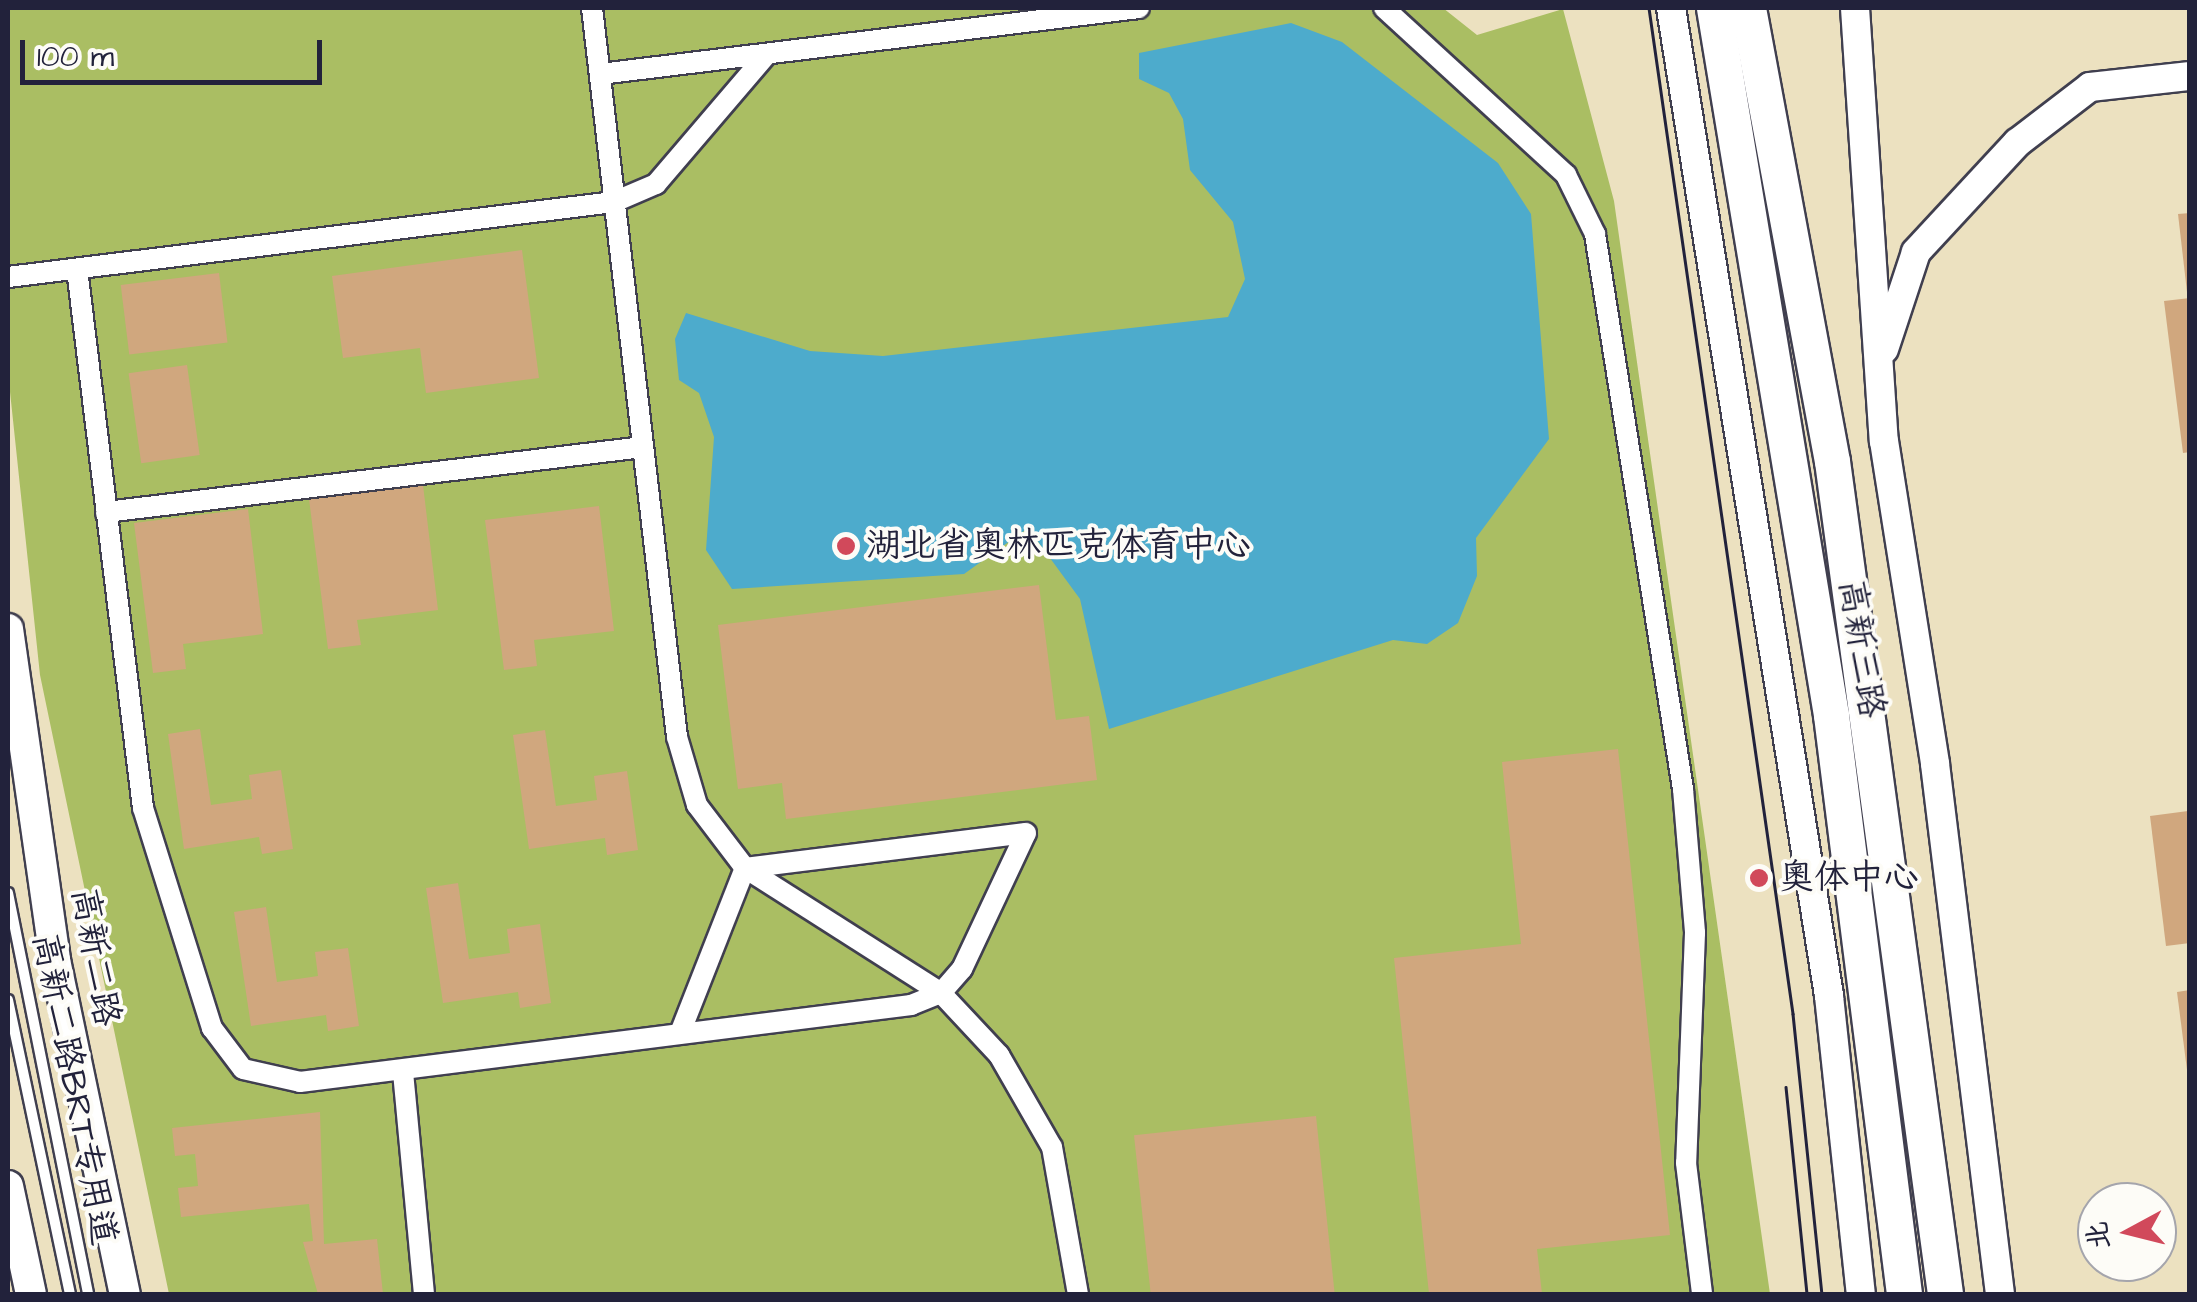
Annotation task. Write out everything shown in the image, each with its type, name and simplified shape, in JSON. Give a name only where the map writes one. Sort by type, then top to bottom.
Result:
[{"type":"highway","name":"高新三路","points":[[1714,8],[1828,696],[1904,1294]]},
{"type":"highway","name":"高新三路","points":[[1748,8],[1844,537],[1945,1294]]},
{"type":"main road","points":[[1671,8],[1829,996],[1860,1294]]},
{"type":"main road","name":"高新三路","points":[[1856,8],[1878,376],[2000,1294]]},
{"type":"main road","name":"高新三路","points":[[1878,376],[1896,294],[1940,216],[2090,87],[2190,76]]},
{"type":"main road","name":"高新二路","points":[[8,629],[56,960],[125,1294]]},
{"type":"main road","points":[[8,1186],[31,1294]]},
{"type":"street","points":[[592,8],[677,737],[697,805],[745,868],[941,993],[999,1055],[1052,1147],[1078,1294]]},
{"type":"street","points":[[600,74],[1139,8]]},
{"type":"street","points":[[1384,8],[1566,175],[1595,234],[1683,789],[1695,933],[1686,1163],[1702,1294]]},
{"type":"street","points":[[8,277],[614,202],[656,184],[766,55]]},
{"type":"street","points":[[77,269],[144,808],[212,1028],[244,1069],[269,1080],[402,1072],[911,1005],[941,993],[988,922],[1026,833],[745,868]]},
{"type":"street","points":[[106,512],[643,447]]},
{"type":"street","points":[[680,1033],[745,868]]},
{"type":"street","points":[[402,1072],[424,1294]]},
{"type":"lane","name":"高新二路BRT专用道","points":[[8,893],[88,1294]]},
{"type":"lane","name":"高新二路BRT专用道","points":[[8,1000],[70,1294]]},
{"type":"green space","name":"湖北省奥林匹克体育中心","points":[[8,8],[1443,8],[1477,35],[1563,9],[1614,201],[1770,1294],[169,1294],[40,675],[8,373]]},
{"type":"water","points":[[1291,23],[1342,42],[1498,163],[1531,214],[1549,439],[1476,538],[1477,576],[1458,623],[1427,644],[1393,640],[1109,729],[1080,599],[1028,528],[964,574],[732,589],[706,550],[714,437],[699,393],[679,380],[675,339],[686,313],[810,351],[883,356],[1228,317],[1245,279],[1233,222],[1190,170],[1183,119],[1169,93],[1139,79],[1139,53]]},
{"type":"building","points":[[2190,213],[2190,291],[2187,292],[2178,214]]},
{"type":"building","points":[[522,250],[539,378],[426,393],[420,348],[343,358],[332,276]]},
{"type":"building","points":[[219,273],[228,342],[129,355],[121,285]]},
{"type":"building","points":[[2190,298],[2190,452],[2183,453],[2164,301]]},
{"type":"building","points":[[187,365],[200,455],[141,463],[129,373]]},
{"type":"building","points":[[423,485],[438,610],[357,620],[361,645],[328,649],[309,499]]},
{"type":"building","points":[[599,506],[614,631],[534,640],[537,666],[504,670],[485,520]]},
{"type":"building","points":[[248,509],[263,634],[183,644],[186,669],[153,673],[134,523]]},
{"type":"building","points":[[1039,585],[1056,720],[1089,716],[1097,780],[786,819],[782,783],[738,789],[718,625]]},
{"type":"building","points":[[200,729],[211,805],[252,799],[249,775],[281,770],[293,849],[262,854],[259,837],[184,849],[168,734]]},
{"type":"building","points":[[545,730],[556,806],[597,800],[594,776],[627,771],[638,850],[607,855],[605,838],[529,849],[513,735]]},
{"type":"building","points":[[1618,749],[1670,1235],[1537,1249],[1542,1294],[1429,1294],[1394,958],[1521,944],[1502,762]]},
{"type":"building","points":[[2188,811],[2190,943],[2166,946],[2150,816]]},
{"type":"building","points":[[458,883],[469,959],[510,953],[507,929],[540,924],[551,1003],[520,1008],[518,992],[443,1003],[426,888]]},
{"type":"building","points":[[266,907],[277,982],[318,976],[315,952],[348,948],[359,1026],[328,1031],[326,1015],[251,1026],[234,912]]},
{"type":"building","points":[[2190,990],[2190,1070],[2187,1070],[2177,992]]},
{"type":"building","points":[[320,1112],[324,1244],[377,1239],[383,1294],[318,1294],[303,1242],[313,1241],[309,1204],[181,1217],[178,1188],[198,1186],[195,1154],[175,1156],[172,1128]]},
{"type":"building","points":[[1316,1116],[1335,1294],[1151,1294],[1134,1135]]},
{"type":"tram line","points":[[1649,8],[1793,1014],[1822,1294]]},
{"type":"tram line","points":[[1786,1087],[1807,1294]]},
{"type":"place","name":"湖北省奥林匹克体育中心","points":[[846,546]]},
{"type":"place","name":"奥体中心","points":[[1759,878]]}]
